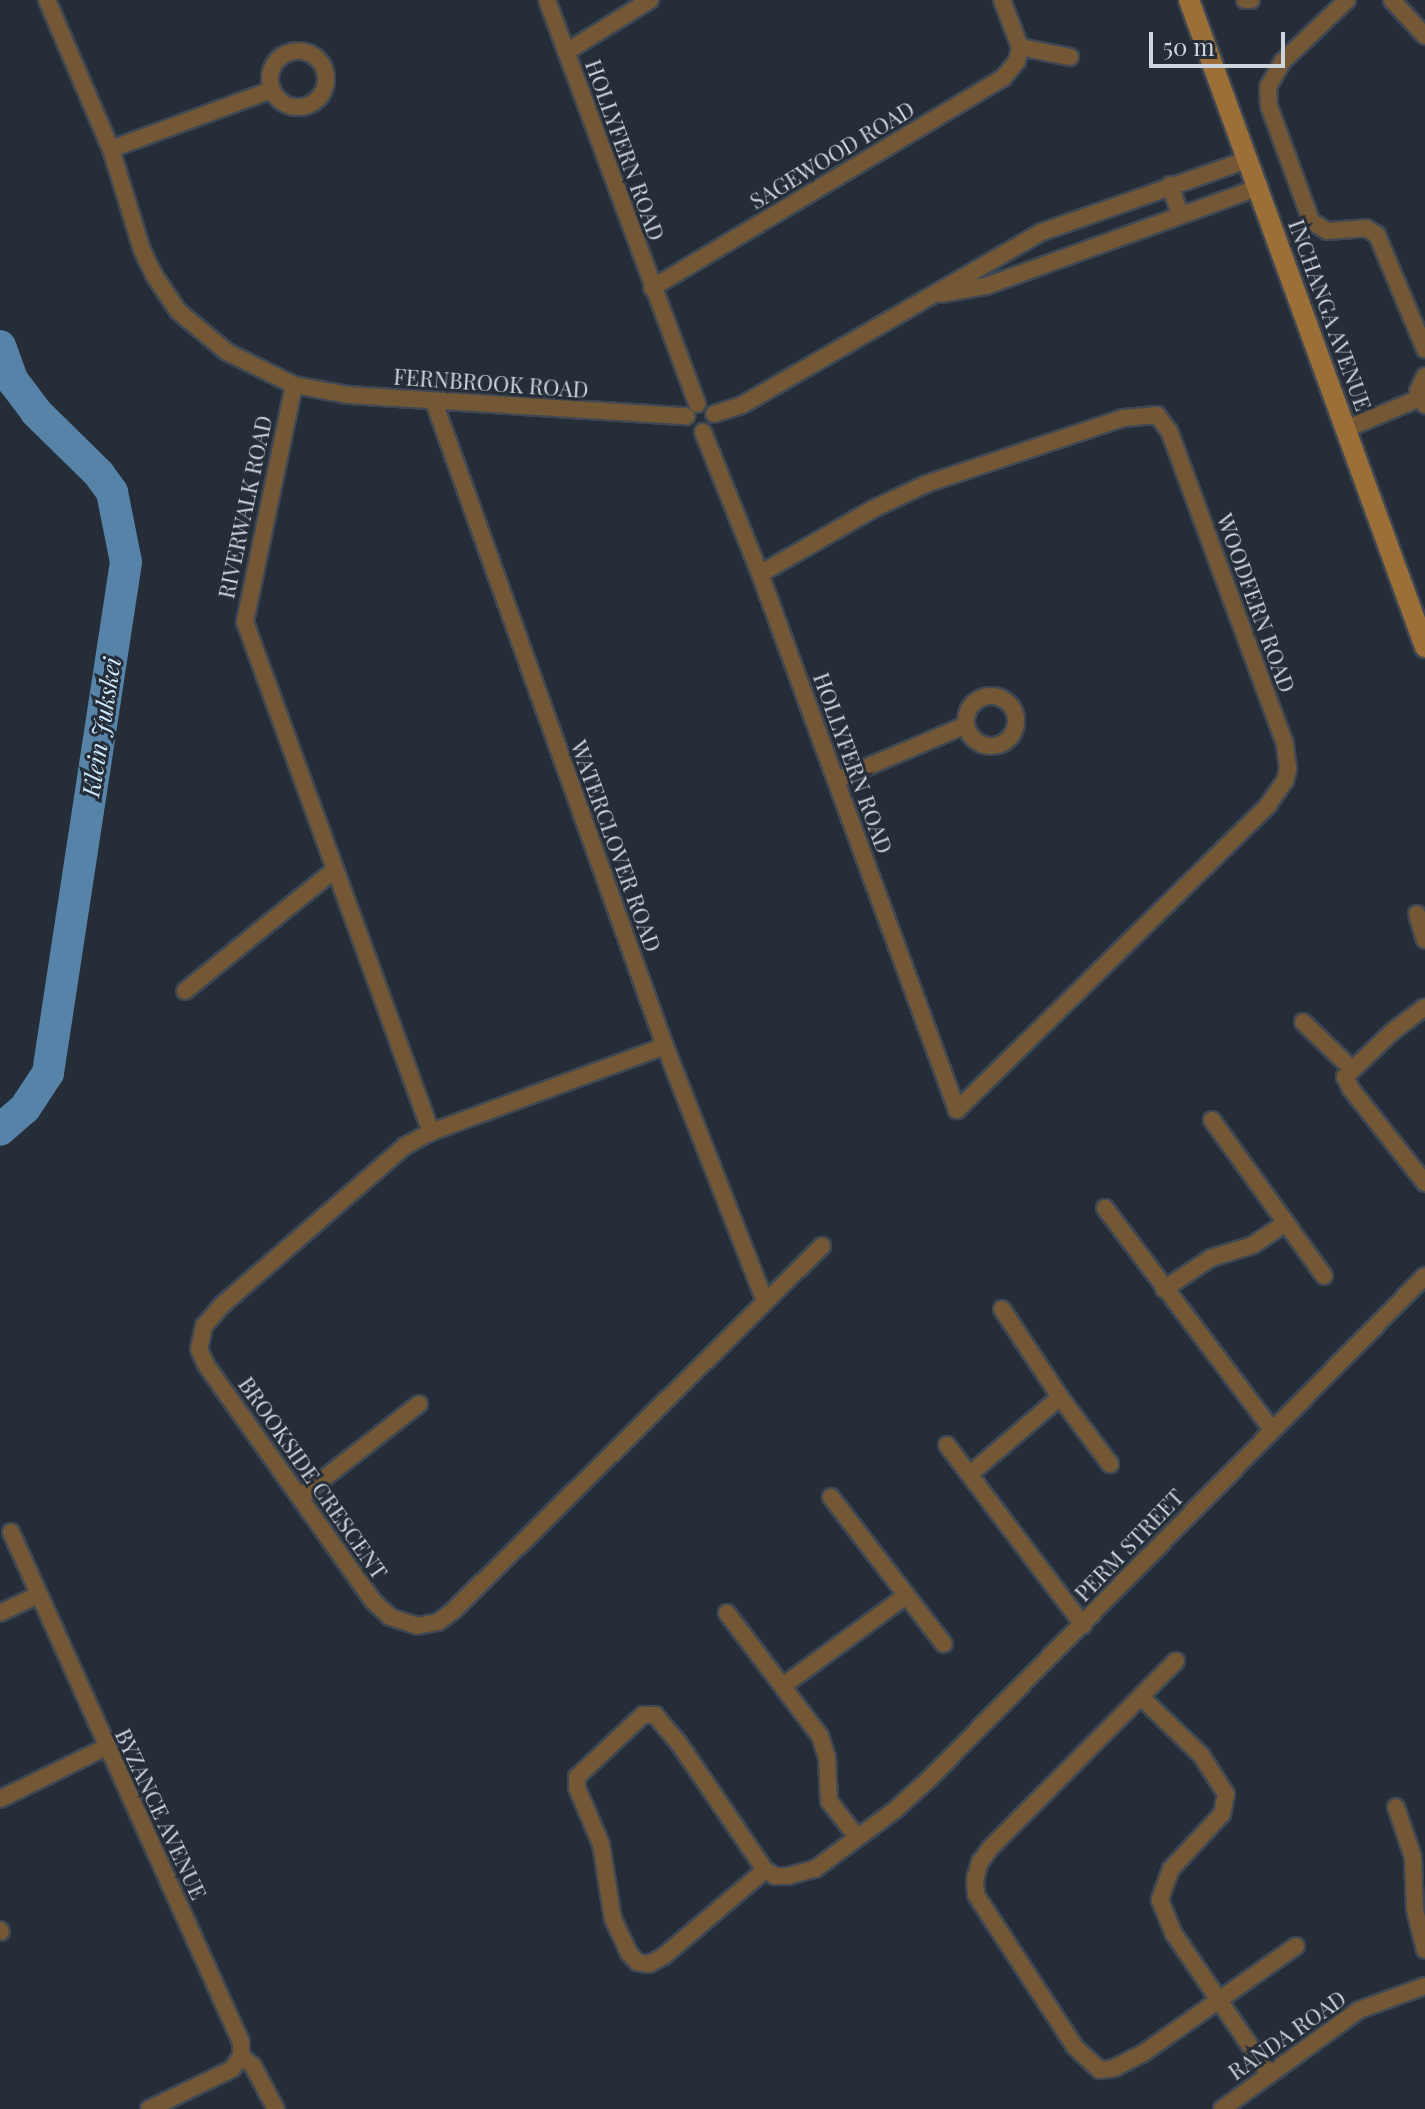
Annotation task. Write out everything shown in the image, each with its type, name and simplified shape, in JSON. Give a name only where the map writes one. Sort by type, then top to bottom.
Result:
[{"type":"street","points":[[47,0],[111,149],[142,250],[178,311],[227,352],[294,385]]},
{"type":"street","name":"HOLLYFERN ROAD","points":[[547,0],[652,288],[692,410]]},
{"type":"street","points":[[566,52],[650,0]]},
{"type":"street","points":[[1002,0],[1020,47],[1070,57]]},
{"type":"street","name":"INCHANGA AVENUE","points":[[1189,0],[1260,187],[1425,647]]},
{"type":"street","points":[[1245,0],[1251,0]]},
{"type":"street","points":[[1347,0],[1283,61],[1270,80],[1269,106],[1311,221],[1327,231],[1366,228],[1377,235],[1425,349]]},
{"type":"street","points":[[1392,0],[1424,31]]},
{"type":"street","name":"SAGEWOOD ROAD","points":[[652,288],[1004,77],[1017,61],[1020,47]]},
{"type":"street","points":[[111,149],[271,90]]},
{"type":"street","points":[[714,414],[742,405],[939,295],[970,271],[1042,232],[1249,159]]},
{"type":"street","points":[[1170,185],[1180,214]]},
{"type":"street","points":[[939,295],[975,289],[1260,187]]},
{"type":"street","points":[[1042,232],[1054,261]]},
{"type":"street","points":[[1346,429],[1422,401],[1419,384],[1425,376]]},
{"type":"street","name":"FERNBROOK ROAD","points":[[294,385],[349,395],[434,402],[692,410]]},
{"type":"street","name":"RIVERWALK ROAD","points":[[294,385],[244,610],[245,622],[333,871],[431,1132]]},
{"type":"street","name":"WATERCLOVER ROAD","points":[[434,402],[665,1046],[765,1301]]},
{"type":"street","points":[[706,405],[714,414],[713,426],[703,432],[692,430],[692,410],[706,405]]},
{"type":"street","name":"WOODFERN ROAD","points":[[760,574],[873,509],[926,484],[1123,418],[1157,415],[1169,431],[1279,729],[1288,769],[1280,791],[957,1110]]},
{"type":"street","name":"HOLLYFERN ROAD","points":[[703,432],[760,574],[957,1110]]},
{"type":"street","points":[[836,780],[966,725]]},
{"type":"street","points":[[185,991],[333,871]]},
{"type":"street","points":[[1417,914],[1425,940]]},
{"type":"street","points":[[1425,1007],[1351,1068],[1345,1077],[1351,1089],[1425,1183]]},
{"type":"street","points":[[1303,1022],[1351,1068]]},
{"type":"street","name":"BROOKSIDE CRESCENT","points":[[665,1046],[431,1132],[405,1146],[223,1304],[201,1332],[199,1349],[206,1365],[382,1611],[406,1624],[438,1622],[475,1590],[822,1246]]},
{"type":"street","points":[[1212,1120],[1324,1276]]},
{"type":"street","points":[[1105,1208],[1272,1430]]},
{"type":"street","points":[[1164,1289],[1211,1258],[1253,1245],[1284,1224]]},
{"type":"street","name":"PERM STREET","points":[[765,1870],[775,1876],[815,1869],[914,1793],[1425,1276]]},
{"type":"street","points":[[1002,1309],[1060,1397],[1110,1464]]},
{"type":"street","points":[[970,1474],[1060,1397]]},
{"type":"street","points":[[300,1497],[419,1404]]},
{"type":"street","points":[[947,1445],[1083,1625]]},
{"type":"street","points":[[831,1497],[944,1644]]},
{"type":"street","name":"BYZANCE AVENUE","points":[[11,1532],[241,2042],[241,2056],[253,2066],[276,2109]]},
{"type":"street","points":[[0,1613],[38,1595]]},
{"type":"street","points":[[784,1685],[907,1595]]},
{"type":"street","points":[[727,1613],[820,1736],[827,1757],[829,1801],[857,1837]]},
{"type":"street","points":[[1176,1661],[991,1847],[980,1862],[975,1879],[976,1895],[1075,2047],[1100,2070],[1114,2068],[1142,2054],[1296,1946]]},
{"type":"street","points":[[1141,1697],[1201,1755],[1226,1794],[1222,1814],[1171,1869],[1160,1900],[1168,1923],[1269,2074]]},
{"type":"street","points":[[643,1715],[655,1715],[678,1742],[765,1870],[664,1956],[649,1964],[637,1962],[629,1953],[613,1919],[601,1844],[577,1788],[577,1777],[643,1715]]},
{"type":"street","points":[[0,1799],[106,1747]]},
{"type":"street","points":[[1396,1807],[1420,1873],[1415,1910],[1425,1950]]},
{"type":"street","name":"RANDA ROAD","points":[[1222,2109],[1359,2010],[1425,1986]]},
{"type":"street","points":[[149,2109],[232,2069],[241,2056]]},
{"type":"waterway","name":"Klein Jukskei","points":[[0,346],[13,381],[36,412],[99,474],[112,492],[126,562],[48,1073],[25,1108],[0,1130]]}]
